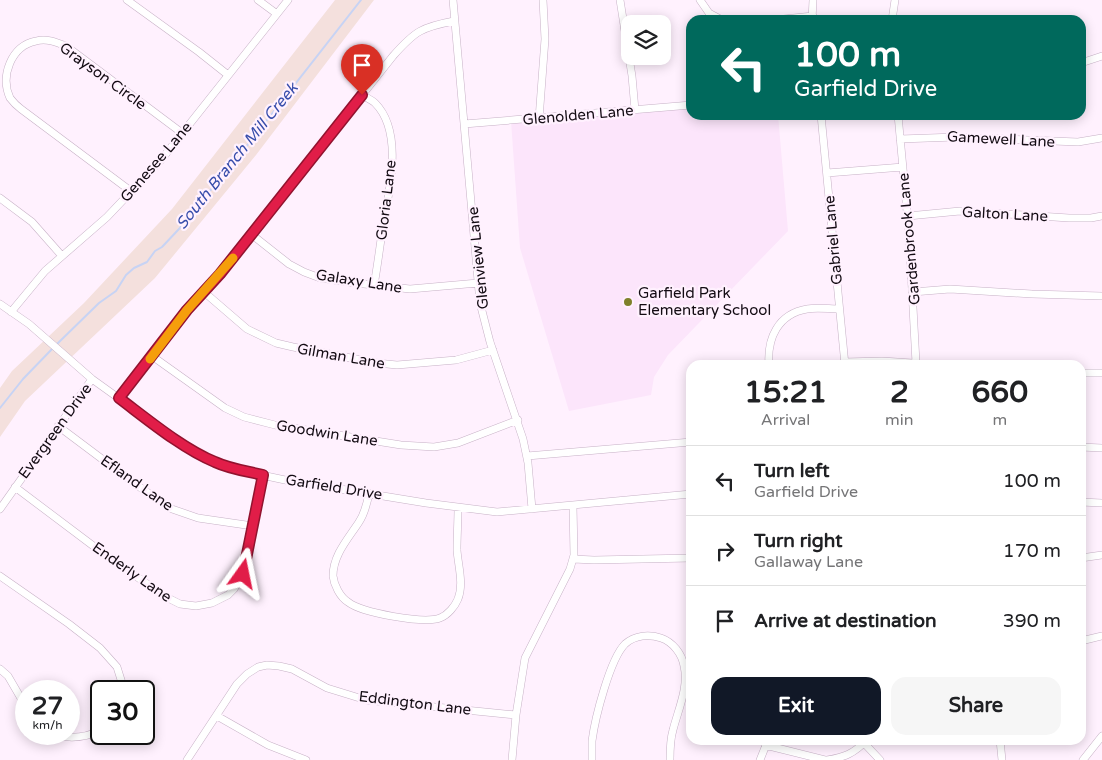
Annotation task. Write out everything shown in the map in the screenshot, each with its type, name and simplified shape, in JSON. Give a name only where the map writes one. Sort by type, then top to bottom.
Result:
[{"type":"street","points":[[127,0],[228,75]]},
{"type":"street","points":[[258,0],[276,14]]},
{"type":"street","name":"Genesee Lane","points":[[11,312],[32,285],[132,192],[182,133],[288,0]]},
{"type":"street","name":"Glenview Lane","points":[[454,0],[454,21],[480,302],[493,350],[518,420],[527,456],[532,509]]},
{"type":"street","points":[[539,119],[545,38],[543,0]]},
{"type":"street","points":[[620,0],[636,110]]},
{"type":"street","points":[[700,0],[709,13],[713,15]]},
{"type":"street","points":[[812,15],[813,0]]},
{"type":"street","points":[[893,15],[895,0]]},
{"type":"street","points":[[119,398],[187,310],[252,234],[393,56],[415,33],[430,26],[454,21]]},
{"type":"street","name":"Grayson Circle","points":[[132,192],[21,109],[10,98],[5,85],[5,70],[7,63],[16,51],[28,43],[36,41],[51,40],[66,46],[182,133]]},
{"type":"street","points":[[1086,61],[1102,56]]},
{"type":"street","name":"Gloria Lane","points":[[362,95],[375,103],[381,111],[392,141],[390,182],[374,286]]},
{"type":"street","name":"Glenolden Lane","points":[[464,124],[686,105]]},
{"type":"street","name":"Gabriel Lane","points":[[822,120],[845,360]]},
{"type":"street","name":"Gardenbrook Lane","points":[[898,120],[908,216],[916,360]]},
{"type":"street","name":"Gamewell Lane","points":[[900,139],[956,137],[1078,142],[1102,138]]},
{"type":"street","points":[[827,173],[903,167]]},
{"type":"street","points":[[0,198],[32,222],[62,256]]},
{"type":"street","name":"Galton Lane","points":[[908,216],[960,211],[1069,218],[1102,216]]},
{"type":"street","name":"Galaxy Lane","points":[[252,234],[281,258],[304,272],[329,279],[410,289],[478,283]]},
{"type":"street","points":[[913,292],[950,289],[1102,296]]},
{"type":"street","name":"Gilman Lane","points":[[204,292],[247,329],[276,343],[293,347],[397,365],[446,362],[472,357],[493,350]]},
{"type":"street","name":"Garfield Drive","points":[[0,304],[29,324],[92,379],[156,426],[213,462],[239,471],[458,508],[497,512],[686,495]]},
{"type":"street","points":[[768,360],[771,338],[785,318],[806,309],[839,309]]},
{"type":"street","name":"Goodwin Lane","points":[[152,356],[229,411],[244,418],[283,426],[401,445],[434,447],[458,443],[518,420]]},
{"type":"street","points":[[1086,373],[1102,373]]},
{"type":"street","name":"Evergreen Drive","points":[[0,508],[92,379]]},
{"type":"street","name":"Efland Lane","points":[[58,426],[172,509],[198,518],[253,526]]},
{"type":"street","points":[[527,456],[686,442]]},
{"type":"street","points":[[1086,447],[1102,448]]},
{"type":"street","name":"Enderly Lane","points":[[15,487],[145,583],[173,601],[188,605],[212,603],[221,600],[234,589],[243,574],[263,475]]},
{"type":"street","points":[[369,493],[365,510],[334,563],[333,578],[340,593],[347,602],[370,612],[428,620],[442,618],[453,609],[459,598],[460,583],[457,547],[458,508]]},
{"type":"street","points":[[1086,502],[1102,503]]},
{"type":"street","points":[[512,760],[516,715],[525,658],[570,569],[574,528],[572,506]]},
{"type":"street","points":[[1086,557],[1102,555]]},
{"type":"street","points":[[572,559],[686,558]]},
{"type":"street","points":[[0,576],[70,624],[100,648],[117,668],[121,680]]},
{"type":"street","points":[[592,760],[592,742],[596,722],[615,658],[625,644],[646,635],[668,640],[678,652],[684,666],[684,689],[671,740],[670,760]]},
{"type":"street","points":[[1086,640],[1102,636]]},
{"type":"street","name":"Eddington Lane","points":[[187,760],[237,684],[258,667],[267,665],[292,669],[327,688],[366,700],[516,715]]},
{"type":"street","points":[[0,669],[8,676],[15,688]]},
{"type":"street","points":[[217,716],[268,745],[306,760]]},
{"type":"street","points":[[1084,760],[1102,736]]},
{"type":"street","points":[[760,760],[766,745]]},
{"type":"street","points":[[774,745],[826,760],[844,757],[862,745]]},
{"type":"street","points":[[868,745],[880,760]]},
{"type":"street","points":[[1000,745],[1002,760]]},
{"type":"shaded area","points":[[335,0],[374,0],[256,155],[155,278],[25,401],[0,437],[0,388],[12,371],[84,303],[172,209]]},
{"type":"shaded area","name":"Garfield Park Elementary School","points":[[686,105],[686,120],[778,120],[788,231],[668,355],[654,377],[651,395],[569,411],[520,248],[511,121]]},
{"type":"waterway","name":"South Branch Mill Creek","points":[[56,345],[99,303],[116,291],[126,275],[134,268],[147,262],[155,251],[162,247],[195,212],[361,0]]},
{"type":"waterway","name":"South Branch Mill Creek","points":[[0,408],[23,379],[53,348]]},
{"type":"slow traffic","points":[[150,359],[187,310],[233,258]]},
{"type":"place","name":"Garfield Park Elementary School","points":[[628,302]]},
{"type":"route","points":[[243,574],[263,475],[233,469],[213,462],[156,426],[119,398],[187,310],[220,274],[362,95]]}]
